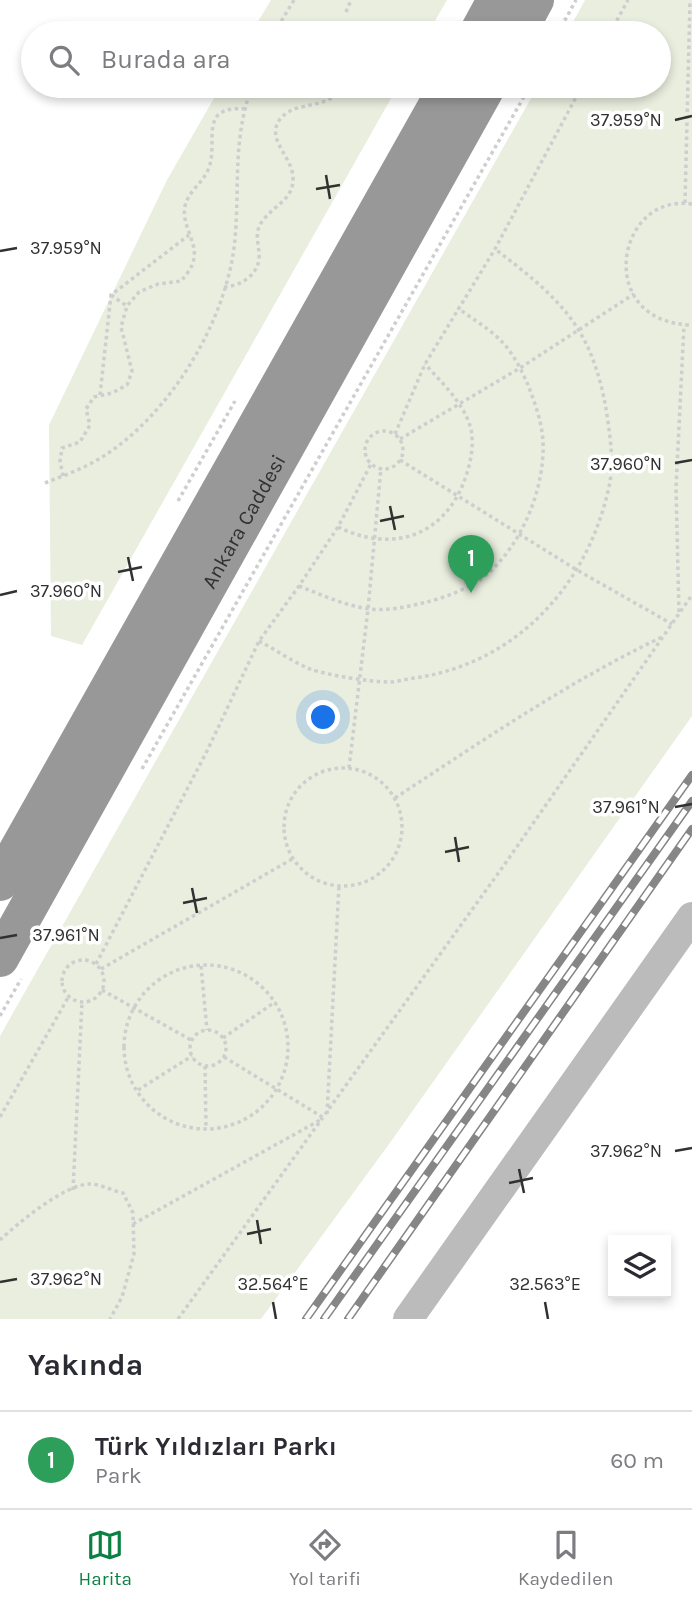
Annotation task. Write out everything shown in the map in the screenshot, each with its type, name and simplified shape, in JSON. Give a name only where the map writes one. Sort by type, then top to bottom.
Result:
[{"type":"highway","points":[[485,21],[496,0]]},
{"type":"highway","points":[[524,21],[535,0]]},
{"type":"highway","name":"Ankara Caddesi","points":[[0,881],[441,98]]},
{"type":"highway","name":"Ankara Caddesi","points":[[10,969],[481,98]]},
{"type":"street","points":[[408,1319],[692,917]]},
{"type":"path","points":[[281,21],[294,0]]},
{"type":"path","points":[[346,12],[351,0]]},
{"type":"path","points":[[565,21],[576,0]]},
{"type":"path","points":[[617,21],[628,0]]},
{"type":"path","points":[[685,203],[690,0]]},
{"type":"path","points":[[45,483],[101,457],[136,429],[175,390],[207,335],[224,287],[235,242],[238,143],[248,98]]},
{"type":"path","points":[[224,287],[246,281],[253,273],[259,262],[256,234],[264,219],[280,206],[290,193],[293,177],[289,159],[278,144],[275,134],[280,119],[293,109],[332,98]]},
{"type":"path","points":[[139,773],[523,98]]},
{"type":"path","points":[[395,434],[425,363],[495,248],[576,98]]},
{"type":"path","points":[[63,476],[60,461],[62,448],[80,442],[90,425],[86,410],[94,397],[112,393],[127,385],[132,371],[121,327],[127,306],[139,292],[158,284],[181,281],[195,257],[185,207],[192,189],[207,174],[212,159],[213,123],[218,115],[228,110],[245,109]]},
{"type":"path","points":[[692,204],[666,207],[648,216],[634,231],[627,250],[625,270],[641,306],[657,318],[676,325],[692,325]]},
{"type":"path","points":[[100,396],[111,295],[189,236]]},
{"type":"path","points":[[259,641],[311,669],[388,682],[437,675],[477,661],[511,642],[547,610],[577,570],[599,521],[610,480],[609,429],[600,377],[579,330],[558,303],[495,248]]},
{"type":"path","points":[[400,439],[520,368],[634,294]]},
{"type":"path","points":[[111,295],[127,306]]},
{"type":"path","points":[[299,586],[333,600],[368,609],[402,608],[445,598],[485,576],[519,533],[535,499],[543,442],[536,406],[520,368],[504,343],[458,308]]},
{"type":"path","points":[[679,614],[676,488],[684,325]]},
{"type":"path","points":[[338,527],[356,536],[374,540],[399,539],[417,533],[441,518],[459,496],[472,458],[471,429],[460,404],[425,363]]},
{"type":"path","points":[[383,430],[395,434],[400,439],[403,450],[400,460],[390,468],[371,464],[365,453],[367,440],[383,430]]},
{"type":"path","points":[[400,460],[577,570],[672,624]]},
{"type":"path","points":[[96,964],[207,751],[259,641],[338,527],[371,464]]},
{"type":"path","points":[[349,768],[381,468]]},
{"type":"path","points":[[178,1319],[325,1117],[692,595]]},
{"type":"path","points":[[395,798],[517,719],[624,655],[664,636]]},
{"type":"path","points":[[349,768],[368,773],[383,783],[395,798],[401,816],[402,834],[396,852],[386,868],[371,879],[352,886],[313,878],[293,858],[284,828],[287,808],[296,791],[311,777],[329,769],[349,768]]},
{"type":"path","points":[[101,969],[293,858]]},
{"type":"path","points":[[325,1117],[339,885]]},
{"type":"path","points":[[82,960],[96,964],[104,979],[102,990],[94,999],[82,1002],[69,996],[62,984],[62,977],[69,965],[82,960]]},
{"type":"path","points":[[214,965],[241,972],[263,987],[280,1009],[288,1035],[287,1061],[276,1089],[262,1107],[240,1122],[214,1128],[187,1126],[162,1116],[142,1098],[128,1074],[124,1047],[128,1020],[141,996],[162,977],[187,967],[201,966],[214,965]]},
{"type":"path","points":[[201,966],[207,1030]]},
{"type":"path","points":[[0,1016],[10,969]]},
{"type":"path","points":[[102,990],[191,1040]]},
{"type":"path","points":[[0,1117],[69,996]]},
{"type":"path","points":[[73,1190],[82,1002]]},
{"type":"path","points":[[223,1038],[275,1002]]},
{"type":"path","points":[[199,1032],[216,1032],[223,1038],[226,1045],[224,1057],[214,1065],[205,1066],[196,1062],[192,1056],[191,1040],[199,1032]]},
{"type":"path","points":[[138,1090],[192,1056]]},
{"type":"path","points":[[224,1057],[325,1117]]},
{"type":"path","points":[[205,1066],[206,1128]]},
{"type":"path","points":[[133,1224],[325,1117]]},
{"type":"path","points":[[0,1240],[29,1215],[73,1190],[89,1184],[123,1193],[133,1213],[134,1254],[122,1297],[110,1319]]},
{"type":"shaded area","points":[[271,0],[447,0],[435,21],[258,21]]},
{"type":"shaded area","points":[[585,0],[692,0],[692,716],[392,1140],[261,1319],[0,1319],[0,1036],[531,98],[671,98],[671,21],[574,21]]},
{"type":"shaded area","points":[[214,98],[391,98],[82,645],[51,636],[49,425],[167,180]]},
{"type":"railway","points":[[306,1319],[692,775]]},
{"type":"railway","points":[[324,1319],[692,801]]},
{"type":"railway","points":[[348,1319],[692,829]]},
{"type":"place","name":"Türk Yıldızları Parkı","points":[[471,593]]}]
